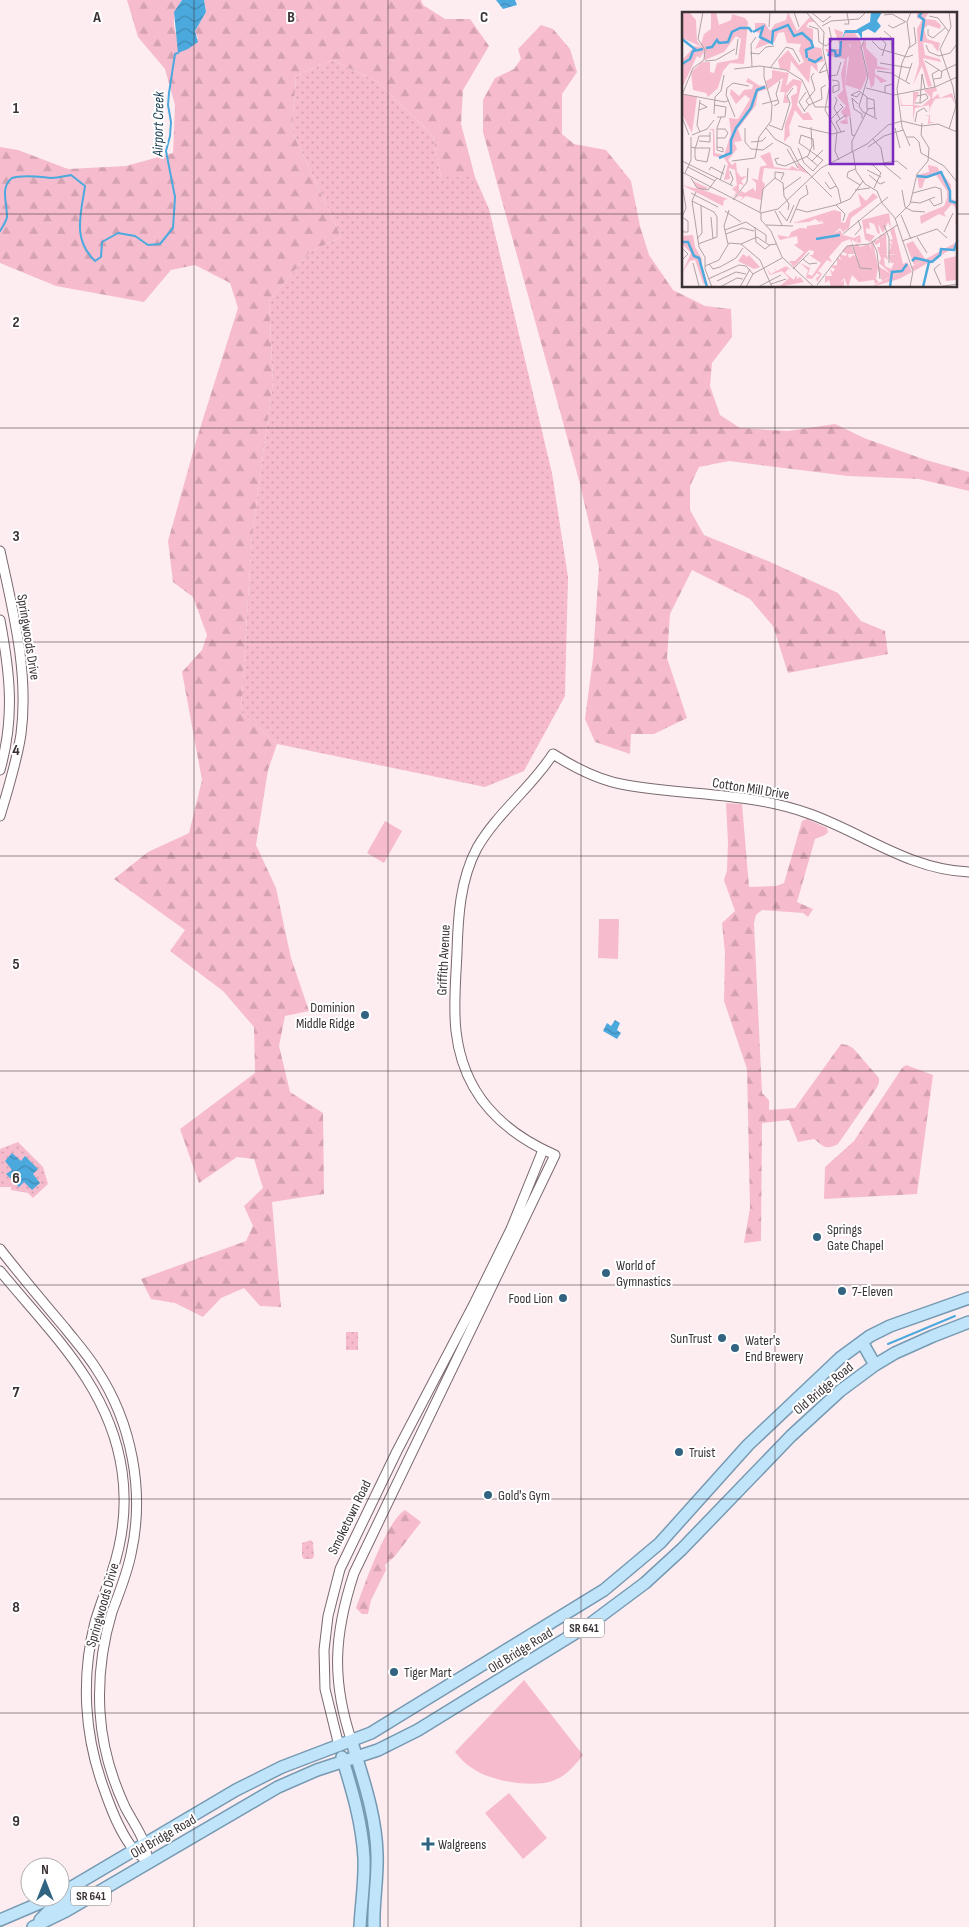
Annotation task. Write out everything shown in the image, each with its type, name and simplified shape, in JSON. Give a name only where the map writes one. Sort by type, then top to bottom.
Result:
[{"type":"main road","name":"Old Bridge Road","points":[[144,1843],[236,1790],[282,1767],[352,1742],[391,1721],[575,1608],[623,1575],[668,1536],[720,1475],[771,1422],[840,1358],[862,1342],[890,1326],[969,1298]]},
{"type":"main road","name":"Old Bridge Road","points":[[34,1927],[66,1911],[278,1786],[317,1770],[357,1758],[398,1741],[590,1624],[645,1583],[704,1528],[813,1415],[840,1391],[875,1365],[911,1345],[969,1322]]},
{"type":"main road","points":[[862,1342],[875,1365]]},
{"type":"main road","name":"Smoketown Road","points":[[352,1742],[368,1793],[375,1827],[377,1883],[374,1927]]},
{"type":"main road","name":"Smoketown Road","points":[[339,1746],[355,1797],[362,1839],[364,1880],[360,1927]]},
{"type":"main road","points":[[34,1927],[56,1905],[136,1852],[144,1843]]},
{"type":"main road","name":"Old Bridge Road","points":[[70,1888],[136,1852]]},
{"type":"main road","name":"SR 641","points":[[0,1920],[31,1907]]},
{"type":"street","name":"Springwoods Drive","points":[[0,552],[18,644],[23,684],[21,734],[0,816]]},
{"type":"street","name":"Springwoods Drive","points":[[0,620],[8,663],[10,701],[5,747],[0,770]]},
{"type":"street","name":"Cotton Mill Drive","points":[[553,754],[594,776],[625,785],[747,798],[788,807],[831,822],[912,861],[944,870],[969,872]]},
{"type":"street","name":"Griffith Avenue","points":[[553,754],[544,769],[490,828],[470,862],[460,903],[455,1013],[456,1032],[464,1067],[479,1096],[496,1118],[508,1129],[555,1155]]},
{"type":"street","name":"Smoketown Road","points":[[339,1746],[325,1689],[324,1650],[328,1616],[340,1569],[502,1245],[543,1150]]},
{"type":"street","name":"Smoketown Road","points":[[352,1742],[340,1702],[337,1658],[341,1618],[354,1573],[555,1155]]},
{"type":"street","name":"Springwoods Drive","points":[[0,1249],[97,1369],[117,1406],[131,1448],[136,1490],[134,1541],[126,1575],[113,1611],[103,1649],[100,1678],[100,1712],[110,1768],[126,1809],[144,1843],[148,1862]]},
{"type":"street","name":"Springwoods Drive","points":[[0,1271],[81,1369],[104,1408],[118,1452],[124,1488],[123,1526],[113,1571],[95,1621],[90,1642],[86,1700],[90,1740],[101,1781],[114,1816],[136,1852],[148,1862]]},
{"type":"green space","points":[[127,0],[182,0],[176,10],[174,19],[176,35],[178,41],[194,45],[198,38],[195,31],[206,12],[204,0],[421,0],[423,5],[445,19],[470,19],[489,46],[463,90],[461,124],[475,177],[441,177],[433,136],[378,82],[332,60],[296,76],[292,131],[341,237],[310,252],[269,301],[273,382],[252,536],[241,712],[277,744],[268,770],[256,845],[276,888],[291,958],[309,1011],[285,1016],[279,1046],[290,1092],[323,1113],[324,1194],[272,1202],[281,1307],[260,1306],[244,1288],[221,1298],[203,1317],[175,1303],[151,1299],[141,1279],[246,1241],[253,1226],[244,1206],[263,1188],[254,1159],[237,1157],[199,1183],[180,1129],[255,1073],[254,1027],[223,991],[170,951],[185,930],[114,879],[148,852],[189,833],[202,780],[182,672],[202,650],[207,635],[193,597],[173,582],[168,541],[197,438],[238,308],[230,283],[195,265],[171,270],[144,302],[56,286],[0,263],[0,147],[18,150],[68,169],[126,166],[173,153],[175,105],[165,69],[138,37]]},
{"type":"green space","points":[[541,25],[553,29],[570,49],[577,72],[562,94],[562,134],[574,144],[606,150],[631,181],[640,226],[649,255],[673,290],[705,306],[731,309],[732,337],[712,363],[710,386],[720,415],[740,428],[788,431],[835,424],[864,438],[926,460],[969,472],[969,491],[919,479],[848,476],[729,461],[699,467],[690,486],[690,510],[704,535],[768,561],[838,593],[861,621],[885,631],[888,654],[788,673],[773,626],[750,599],[692,570],[670,614],[667,658],[687,718],[654,734],[631,734],[630,754],[595,742],[585,719],[593,658],[599,567],[580,484],[483,132],[483,100],[495,78],[514,69],[521,59],[518,49]]},
{"type":"green space","points":[[332,60],[378,82],[433,136],[441,177],[475,177],[489,209],[552,473],[568,577],[565,696],[524,771],[485,787],[277,744],[241,712],[252,536],[273,382],[269,301],[310,252],[341,237],[292,131],[296,76]]},
{"type":"green space","points":[[726,803],[742,804],[749,887],[776,886],[784,883],[802,821],[807,819],[827,828],[828,832],[815,839],[797,902],[813,909],[808,917],[803,913],[762,910],[756,915],[754,923],[762,1093],[769,1100],[769,1110],[795,1108],[841,1044],[853,1048],[879,1078],[876,1089],[838,1144],[834,1146],[825,1147],[814,1139],[798,1142],[789,1120],[762,1123],[761,1241],[744,1243],[750,1208],[747,1069],[724,1001],[725,953],[722,923],[735,911],[724,880],[727,870],[728,843]]},
{"type":"green space","points":[[385,821],[402,831],[384,863],[367,853]]},
{"type":"green space","points":[[599,919],[619,919],[618,959],[598,958]]},
{"type":"green space","points":[[906,1065],[933,1075],[917,1194],[824,1199],[825,1167],[854,1141],[902,1068]]},
{"type":"green space","points":[[18,1142],[43,1167],[48,1184],[33,1198],[28,1193],[11,1190],[11,1187],[0,1187],[0,1149]]},
{"type":"green space","points":[[346,1332],[358,1332],[358,1350],[346,1350]]},
{"type":"green space","points":[[405,1510],[421,1522],[395,1556],[385,1565],[386,1570],[371,1600],[368,1614],[362,1614],[356,1608],[370,1570],[391,1526]]},
{"type":"green space","points":[[311,1540],[314,1556],[312,1559],[304,1559],[302,1556],[302,1543]]},
{"type":"green space","points":[[524,1680],[583,1755],[563,1775],[546,1783],[524,1784],[489,1777],[469,1766],[455,1752]]},
{"type":"green space","points":[[509,1793],[547,1838],[523,1859],[485,1813]]},
{"type":"water","points":[[182,0],[204,0],[206,12],[195,31],[198,42],[178,53],[174,12]]},
{"type":"water","points":[[496,0],[515,0],[517,5],[503,9]]},
{"type":"water","points":[[615,1020],[620,1023],[617,1030],[621,1033],[617,1039],[603,1031],[607,1023],[611,1026]]},
{"type":"water","points":[[12,1153],[21,1161],[25,1156],[38,1169],[33,1174],[40,1183],[32,1190],[24,1182],[19,1187],[6,1174],[12,1170],[5,1161]]},
{"type":"waterway","name":"Airport Creek","points":[[0,231],[7,217],[6,186],[12,178],[26,176],[54,178],[71,175],[85,186],[80,216],[81,235],[83,244],[95,261],[101,257],[102,242],[118,233],[135,236],[148,245],[160,244],[173,228],[175,197],[166,151],[171,122],[168,105],[169,93],[175,54],[178,53]]},
{"type":"waterway","points":[[888,1344],[955,1316]]},
{"type":"place","name":"Dominion Middle Ridge","points":[[365,1015]]},
{"type":"place","name":"Springs Gate Chapel","points":[[817,1237]]},
{"type":"place","name":"World of Gymnastics","points":[[606,1273]]},
{"type":"place","name":"7-Eleven","points":[[842,1291]]},
{"type":"place","name":"Food Lion","points":[[563,1298]]},
{"type":"place","name":"SunTrust","points":[[722,1338]]},
{"type":"place","name":"Water's End Brewery","points":[[735,1348]]},
{"type":"place","name":"Truist","points":[[679,1452]]},
{"type":"place","name":"Gold's Gym","points":[[488,1495]]},
{"type":"place","name":"Tiger Mart","points":[[394,1672]]},
{"type":"place","name":"Walgreens","points":[[428,1844]]}]
